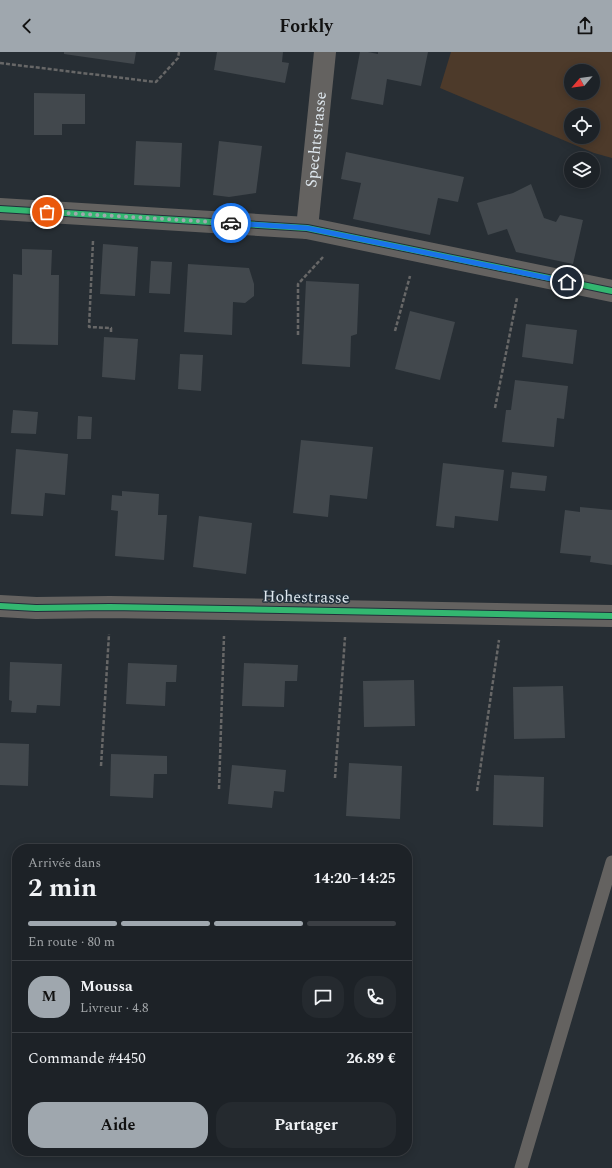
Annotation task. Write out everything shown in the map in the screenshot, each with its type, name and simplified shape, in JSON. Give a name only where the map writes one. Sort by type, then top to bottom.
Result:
[{"type":"street","name":"Spechtstrasse","points":[[307,228],[325,52]]},
{"type":"street","points":[[0,208],[307,228],[612,291]]},
{"type":"street","name":"Hohestrasse","points":[[0,606],[36,608],[110,607],[612,616]]},
{"type":"lane","points":[[521,1168],[612,862]]},
{"type":"path","points":[[0,63],[156,82],[178,58],[179,52]]},
{"type":"path","points":[[94,215],[89,327],[111,328],[111,334]]},
{"type":"path","points":[[298,335],[298,284],[344,235]]},
{"type":"path","points":[[396,332],[417,251]]},
{"type":"path","points":[[495,408],[522,272]]},
{"type":"path","points":[[101,766],[110,607]]},
{"type":"path","points":[[219,788],[225,609]]},
{"type":"path","points":[[335,778],[347,611]]},
{"type":"path","points":[[477,791],[502,614]]},
{"type":"shaded area","points":[[451,52],[612,52],[612,158],[600,155],[600,152],[592,152],[573,144],[600,144],[600,108],[564,108],[564,140],[440,88]]},
{"type":"building","points":[[64,52],[136,52],[134,64],[64,54]]},
{"type":"building","points":[[217,52],[283,52],[282,62],[289,63],[285,83],[214,70]]},
{"type":"building","points":[[360,52],[378,54],[378,52],[428,52],[421,86],[387,79],[383,105],[351,99]]},
{"type":"building","points":[[34,93],[85,94],[85,124],[62,124],[62,135],[34,135]]},
{"type":"building","points":[[136,141],[182,143],[180,187],[134,185]]},
{"type":"building","points":[[219,141],[262,146],[256,193],[229,197],[213,195]]},
{"type":"building","points":[[346,152],[464,177],[458,202],[438,198],[430,235],[353,219],[361,183],[341,179]]},
{"type":"building","points":[[531,184],[544,218],[556,222],[560,215],[583,220],[573,264],[516,252],[507,229],[488,235],[477,203],[513,193]]},
{"type":"building","points":[[103,244],[138,247],[135,296],[100,294]]},
{"type":"building","points":[[22,249],[52,250],[51,275],[59,275],[58,345],[12,344],[13,274],[22,275]]},
{"type":"building","points":[[151,261],[172,262],[170,294],[149,293]]},
{"type":"building","points":[[188,264],[249,268],[254,284],[254,296],[245,303],[233,302],[232,335],[184,332]]},
{"type":"building","points":[[306,281],[359,284],[357,334],[351,336],[350,367],[302,364]]},
{"type":"building","points":[[410,311],[455,322],[440,380],[395,369]]},
{"type":"building","points":[[526,324],[577,330],[573,364],[522,357]]},
{"type":"building","points":[[104,337],[138,339],[135,380],[102,377]]},
{"type":"building","points":[[180,354],[203,355],[201,391],[178,389]]},
{"type":"building","points":[[515,380],[568,386],[564,419],[557,418],[554,447],[502,442],[506,410],[511,410]]},
{"type":"building","points":[[13,410],[38,412],[36,434],[11,433]]},
{"type":"building","points":[[78,416],[92,417],[91,439],[77,439]]},
{"type":"building","points":[[301,440],[373,447],[367,499],[330,495],[328,517],[293,513]]},
{"type":"building","points":[[16,449],[68,454],[65,495],[45,493],[43,516],[11,514]]},
{"type":"building","points":[[443,463],[504,470],[498,521],[455,516],[454,528],[436,526]]},
{"type":"building","points":[[512,472],[547,476],[545,491],[510,488]]},
{"type":"building","points":[[122,491],[159,494],[158,515],[167,515],[164,560],[115,556],[118,511],[111,510],[112,495],[122,496]]},
{"type":"building","points":[[580,507],[612,510],[612,565],[590,562],[591,556],[560,553],[565,510],[580,512]]},
{"type":"building","points":[[199,516],[252,523],[246,574],[193,567]]},
{"type":"building","points":[[10,662],[62,664],[60,706],[37,705],[36,713],[11,712],[12,701],[9,700]]},
{"type":"building","points":[[128,663],[177,665],[176,682],[166,682],[165,706],[126,704]]},
{"type":"building","points":[[244,663],[298,665],[297,681],[285,681],[284,707],[242,706]]},
{"type":"building","points":[[414,680],[415,726],[364,727],[363,681]]},
{"type":"building","points":[[563,686],[565,738],[514,739],[513,687]]},
{"type":"building","points":[[0,743],[29,744],[28,786],[0,785]]},
{"type":"building","points":[[111,754],[167,756],[167,774],[154,774],[153,798],[110,796]]},
{"type":"building","points":[[349,763],[402,766],[400,819],[346,816]]},
{"type":"building","points":[[232,765],[286,770],[284,792],[274,791],[272,808],[228,804]]},
{"type":"building","points":[[494,775],[544,777],[543,827],[493,825]]},
{"type":"cycle path","points":[[0,209],[307,228],[612,291]]},
{"type":"cycle path","points":[[0,606],[36,608],[110,607],[612,616]]},
{"type":"way so far","points":[[47,212],[231,223]]},
{"type":"route","points":[[231,223],[307,228],[567,282]]}]
